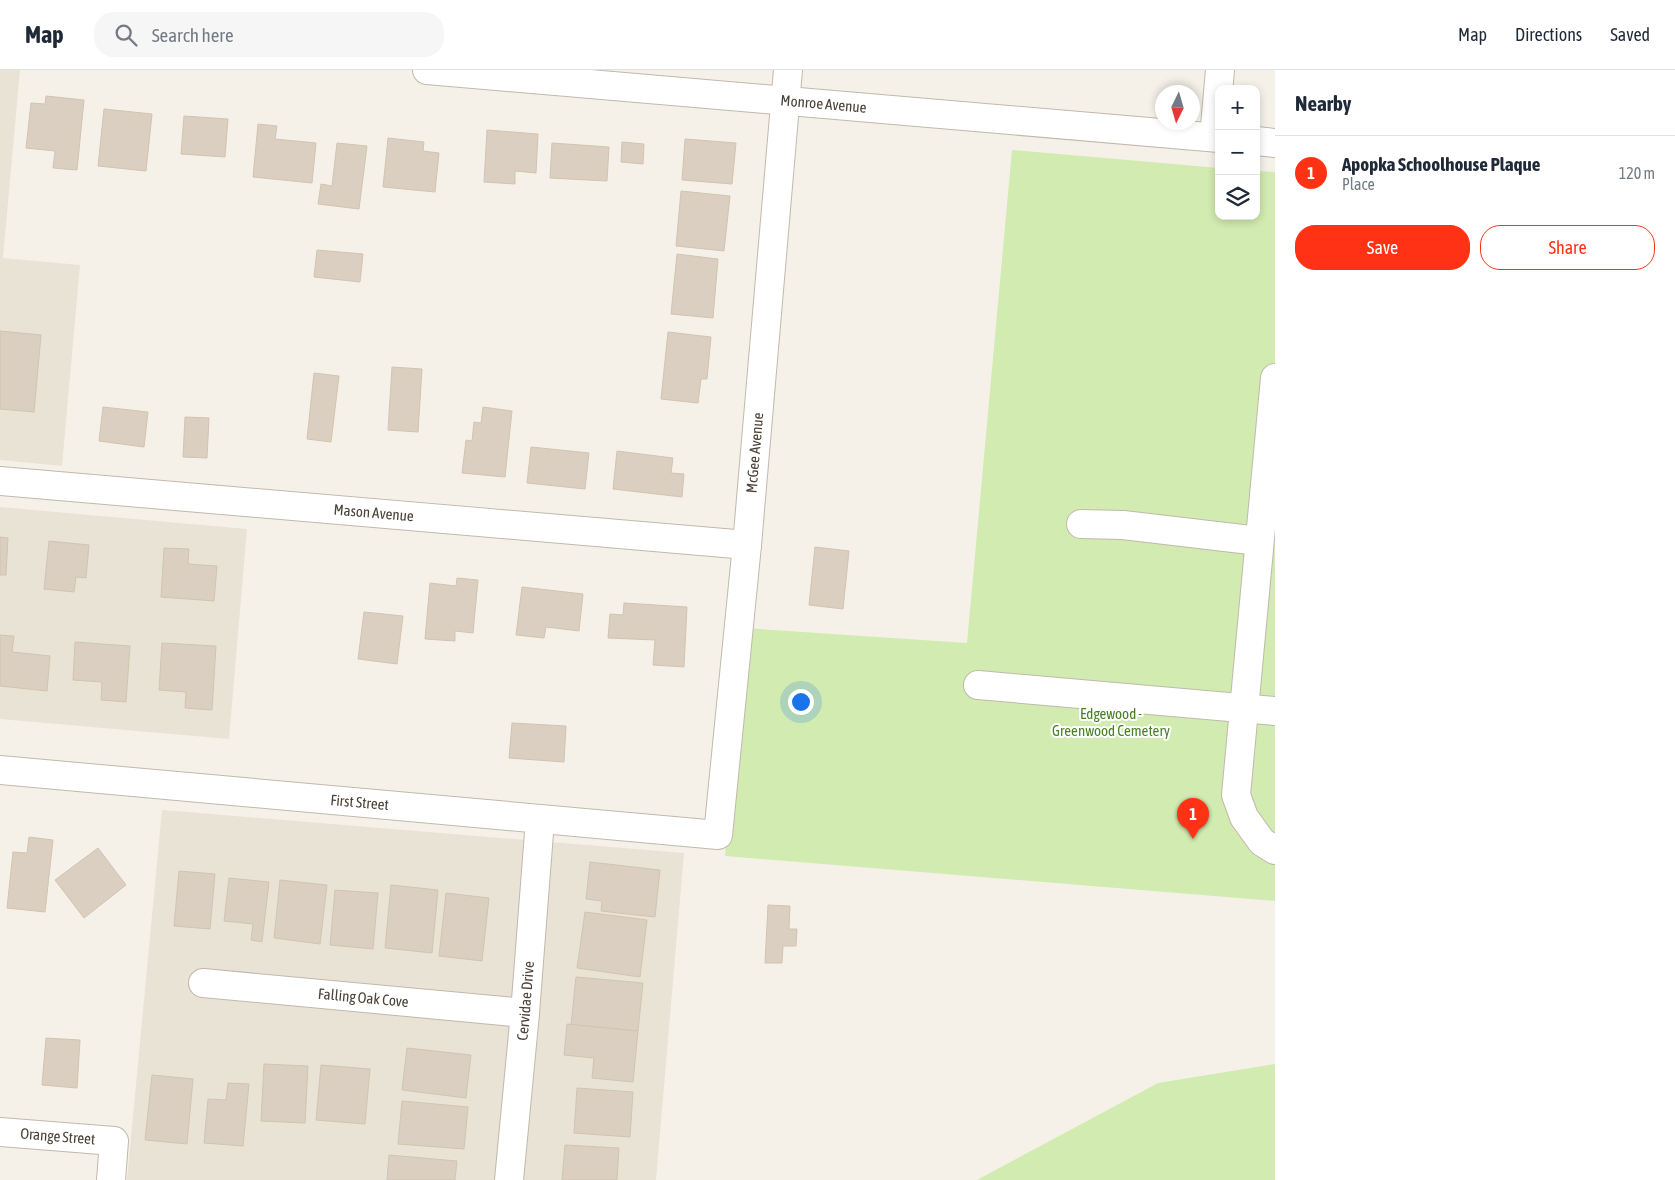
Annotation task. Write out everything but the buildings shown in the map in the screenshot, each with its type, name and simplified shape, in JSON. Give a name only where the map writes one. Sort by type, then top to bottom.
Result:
[{"type":"street","name":"Monroe Avenue","points":[[427,70],[1215,138]]},
{"type":"street","name":"McGee Avenue","points":[[718,835],[747,546],[788,70]]},
{"type":"street","points":[[1216,130],[1220,70]]},
{"type":"street","points":[[1260,141],[1275,143]]},
{"type":"street","points":[[1275,378],[1265,527],[1236,795],[1244,817],[1262,842],[1275,850]]},
{"type":"street","name":"Mason Avenue","points":[[0,481],[747,546]]},
{"type":"street","points":[[1081,524],[1265,527]]},
{"type":"street","points":[[978,685],[1275,711]]},
{"type":"street","name":"First Street","points":[[0,770],[718,835]]},
{"type":"street","name":"Cervidae Drive","points":[[509,1180],[525,1013],[540,820]]},
{"type":"street","name":"Falling Oak Cove","points":[[203,983],[525,1013]]},
{"type":"street","name":"Orange Street","points":[[0,1132],[114,1141],[111,1180]]},
{"type":"shaded area","points":[[0,70],[20,70],[3,258],[80,265],[62,466],[0,460]]},
{"type":"shaded area","points":[[0,507],[247,529],[229,739],[0,719]]},
{"type":"shaded area","points":[[162,810],[684,853],[656,1180],[127,1180]]},
{"type":"green space","name":"Edgewood - Greenwood Cemetery","points":[[1012,150],[1215,168],[1215,220],[1260,220],[1260,171],[1275,172],[1275,901],[725,856],[745,628],[967,643]]},
{"type":"green space","points":[[1275,1064],[1275,1180],[977,1180],[1158,1083]]},
{"type":"place","name":"Apopka Schoolhouse Plaque","points":[[1193,839]]}]
